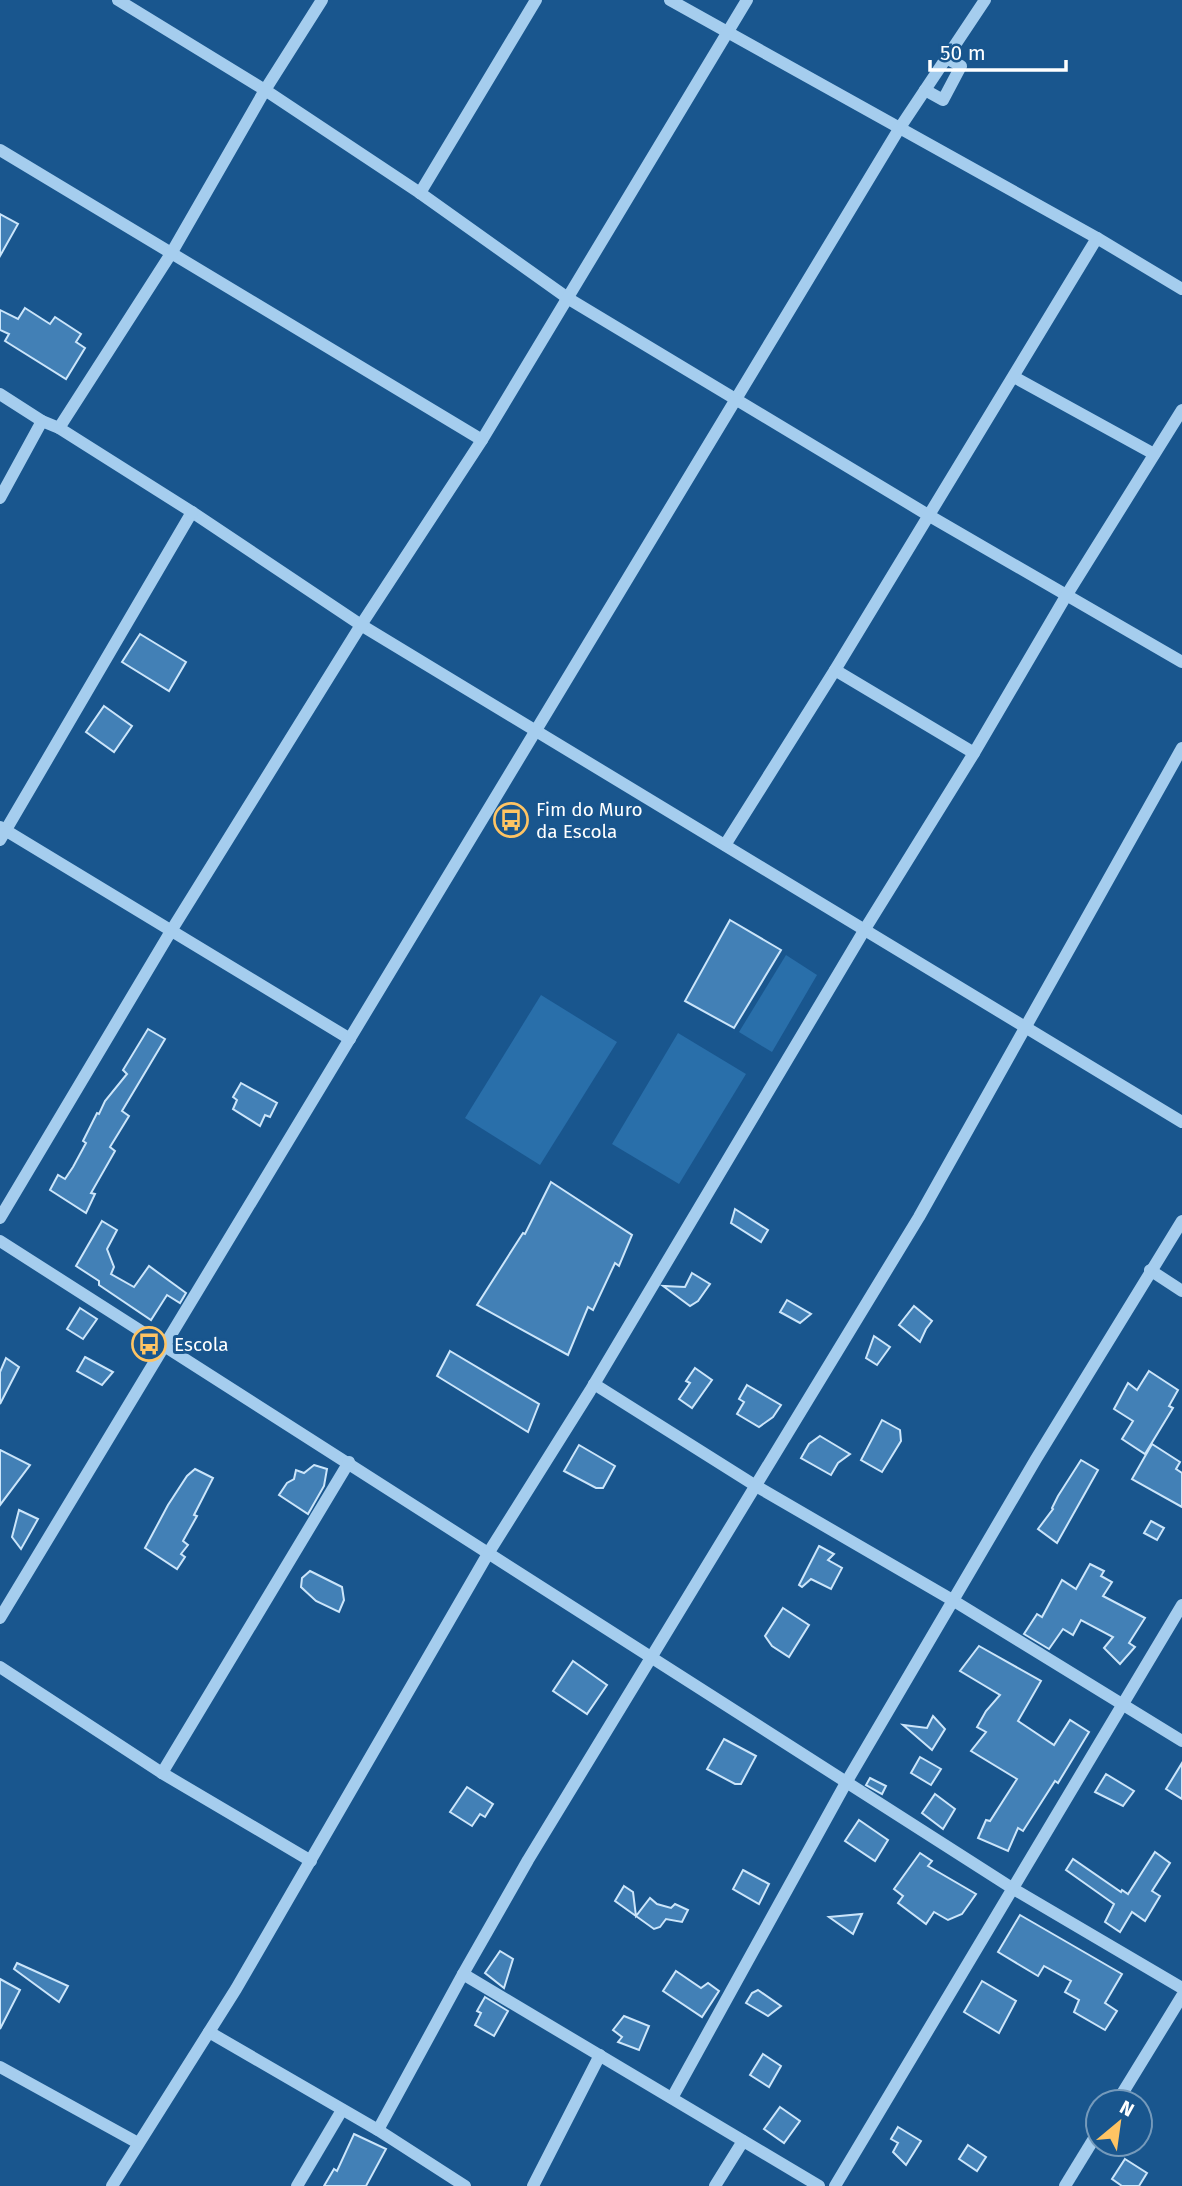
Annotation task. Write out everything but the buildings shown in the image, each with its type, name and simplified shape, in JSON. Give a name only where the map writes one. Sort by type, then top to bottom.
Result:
[{"type":"street","points":[[59,428],[172,252],[265,90],[322,0]]},
{"type":"street","points":[[420,193],[536,0]]},
{"type":"street","points":[[670,0],[1097,238],[1182,289]]},
{"type":"street","points":[[0,1218],[171,931],[361,625],[482,440],[569,299],[747,0]]},
{"type":"street","points":[[0,1618],[899,129],[985,0]]},
{"type":"street","points":[[125,2],[265,90],[420,193],[569,299],[928,515],[1182,662]]},
{"type":"street","points":[[925,90],[943,100],[961,66],[946,58]]},
{"type":"street","points":[[0,150],[482,440]]},
{"type":"street","points":[[725,845],[835,670],[1097,238]]},
{"type":"street","points":[[1014,377],[1154,454]]},
{"type":"street","points":[[0,394],[192,512],[361,625],[1182,1122]]},
{"type":"street","points":[[112,2186],[209,2032],[489,1552],[594,1384],[864,929],[1182,410]]},
{"type":"street","points":[[0,498],[42,421]]},
{"type":"street","points":[[192,512],[2,832],[350,1039]]},
{"type":"street","points":[[835,670],[974,753]]},
{"type":"street","points":[[378,2130],[528,1860],[919,1217],[1182,748]]},
{"type":"street","points":[[672,2098],[847,1781],[1036,1459],[1182,1221]]},
{"type":"street","points":[[0,1241],[1012,1888],[1182,1988]]},
{"type":"street","points":[[1150,1270],[1182,1291]]},
{"type":"street","points":[[594,1384],[756,1486],[954,1601],[1182,1741]]},
{"type":"street","points":[[162,1773],[349,1462]]},
{"type":"street","points":[[835,2186],[1182,1605]]},
{"type":"street","points":[[0,1667],[162,1773],[311,1861]]},
{"type":"street","points":[[463,1974],[819,2186]]},
{"type":"street","points":[[1126,2088],[1182,1996]]},
{"type":"street","points":[[209,2032],[378,2130],[465,2186]]},
{"type":"street","points":[[533,2186],[600,2055]]},
{"type":"street","points":[[0,2067],[138,2143]]},
{"type":"street","points":[[297,2186],[342,2110]]},
{"type":"street","points":[[715,2186],[743,2140]]},
{"type":"street","points":[[1065,2186],[1084,2155]]},
{"type":"shaded area","points":[[786,955],[817,975],[772,1052],[739,1032]]},
{"type":"shaded area","points":[[541,995],[617,1042],[540,1165],[465,1118]]},
{"type":"shaded area","points":[[678,1033],[746,1074],[679,1184],[612,1144]]},
{"type":"place","name":"Fim do Muro da Escola","points":[[511,820]]},
{"type":"place","name":"Escola","points":[[149,1344]]}]
